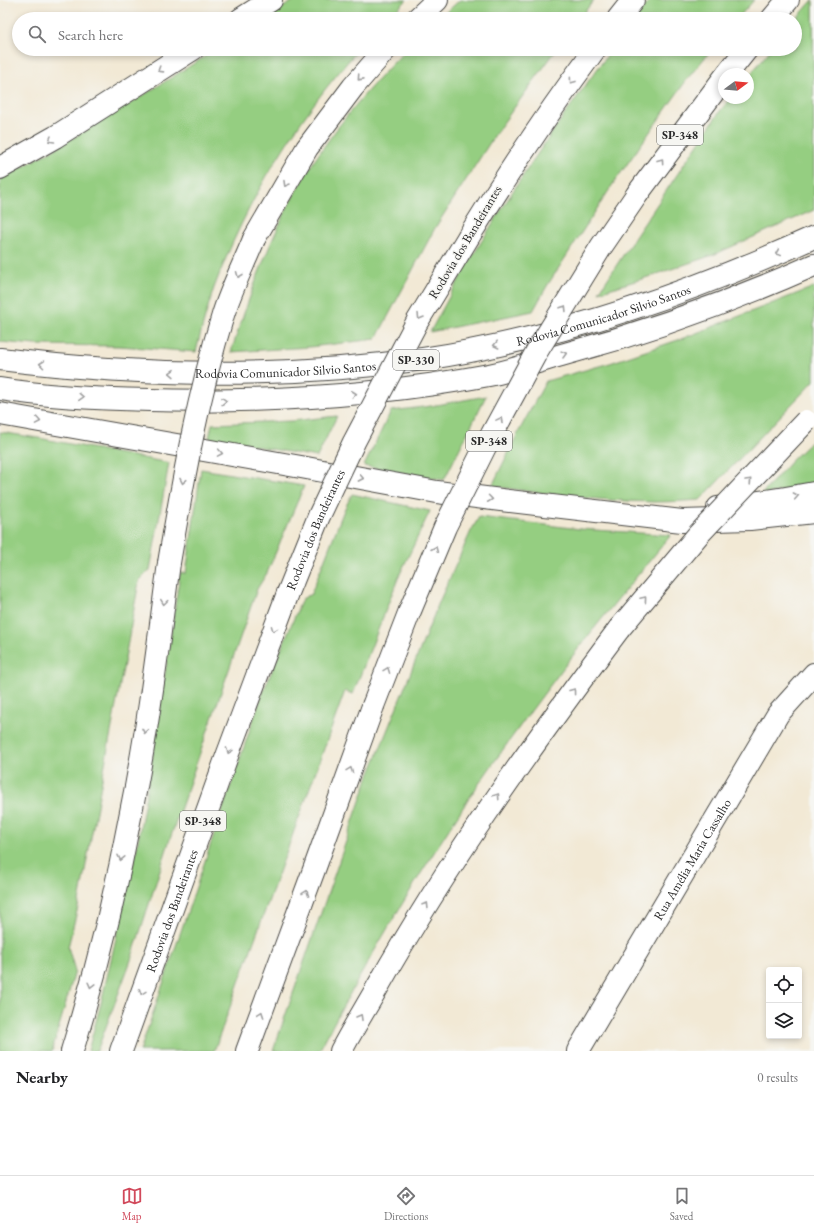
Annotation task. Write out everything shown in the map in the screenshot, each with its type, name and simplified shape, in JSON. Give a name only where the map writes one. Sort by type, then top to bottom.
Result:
[{"type":"main road","points":[[252,12],[271,0]]},
{"type":"main road","points":[[424,12],[437,0]]},
{"type":"main road","points":[[624,12],[633,0]]},
{"type":"main road","points":[[778,12],[788,0]]},
{"type":"main road","points":[[0,168],[55,137],[182,56]]},
{"type":"main road","points":[[72,1051],[84,1013],[107,921],[131,812],[149,708],[169,563],[183,480],[202,395],[223,314],[254,239],[307,148],[353,87],[380,56]]},
{"type":"main road","name":"Rodovia dos Bandeirantes","points":[[121,1051],[224,763],[288,593],[319,516],[354,442],[417,322],[502,182],[538,128],[590,56]]},
{"type":"main road","points":[[732,68],[741,56]]},
{"type":"main road","name":"SP-348","points":[[247,1051],[408,613],[445,527],[485,447],[537,351],[601,247],[638,193],[718,85]]},
{"type":"main road","name":"Rodovia Comunicador Silvio Santos","points":[[0,359],[105,370],[227,374],[283,372],[349,367],[423,359],[481,349],[622,311],[688,289],[814,237]]},
{"type":"main road","name":"Rodovia Comunicador Silvio Santos","points":[[0,390],[31,394],[109,399],[192,401],[262,400],[316,397],[413,388],[491,375],[644,332],[773,284],[814,266]]},
{"type":"main road","points":[[0,414],[437,492],[682,521],[750,519],[814,512]]},
{"type":"main road","points":[[341,1051],[398,951],[450,865],[508,780],[565,701],[619,629],[698,535],[811,415]]},
{"type":"main road","points":[[590,510],[705,510],[814,493]]},
{"type":"main road","name":"Rua Amélia Maria Cassalho","points":[[578,1051],[778,714],[814,674]]},
{"type":"green space","points":[[295,0],[407,0],[394,12],[275,12]]},
{"type":"green space","points":[[460,0],[594,0],[585,12],[446,12]]},
{"type":"green space","points":[[650,0],[754,0],[743,12],[641,12]]},
{"type":"green space","points":[[813,0],[814,210],[713,255],[599,292],[720,111],[726,104],[754,104],[754,70],[765,56],[802,56],[802,12]]},
{"type":"green space","points":[[206,56],[353,56],[314,104],[294,132],[258,192],[227,255],[214,288],[196,352],[120,346],[35,345],[0,342],[0,179],[82,133]]},
{"type":"green space","points":[[400,56],[552,56],[498,130],[435,228],[376,339],[310,347],[231,352],[262,265],[290,202],[324,146],[350,112]]},
{"type":"green space","points":[[607,56],[706,56],[688,78],[613,184],[547,286],[533,311],[430,332],[493,222]]},
{"type":"green space","points":[[814,287],[814,381],[700,500],[654,502],[593,499],[492,486],[546,381],[610,363],[681,339]]},
{"type":"green space","points":[[486,396],[444,480],[364,466],[391,411],[431,406]]},
{"type":"green space","points":[[337,416],[317,457],[209,438],[212,424],[291,421]]},
{"type":"green space","points":[[0,432],[169,463],[150,570],[139,581],[78,907],[68,947],[75,971],[52,1051],[0,1051]]},
{"type":"green space","points":[[814,439],[814,485],[761,495],[792,460]]},
{"type":"green space","points":[[201,469],[304,486],[267,573],[257,589],[169,842],[131,960],[97,1051],[88,1051],[101,1003],[136,852],[152,760],[180,573],[186,573]]},
{"type":"green space","points":[[352,494],[430,511],[399,576],[353,694],[345,691],[214,1051],[140,1051],[261,697],[302,599],[311,594],[344,510]]},
{"type":"green space","points":[[479,517],[580,529],[671,535],[564,667],[509,741],[456,818],[385,933],[319,1051],[273,1051],[368,778],[440,600],[471,531]]}]
